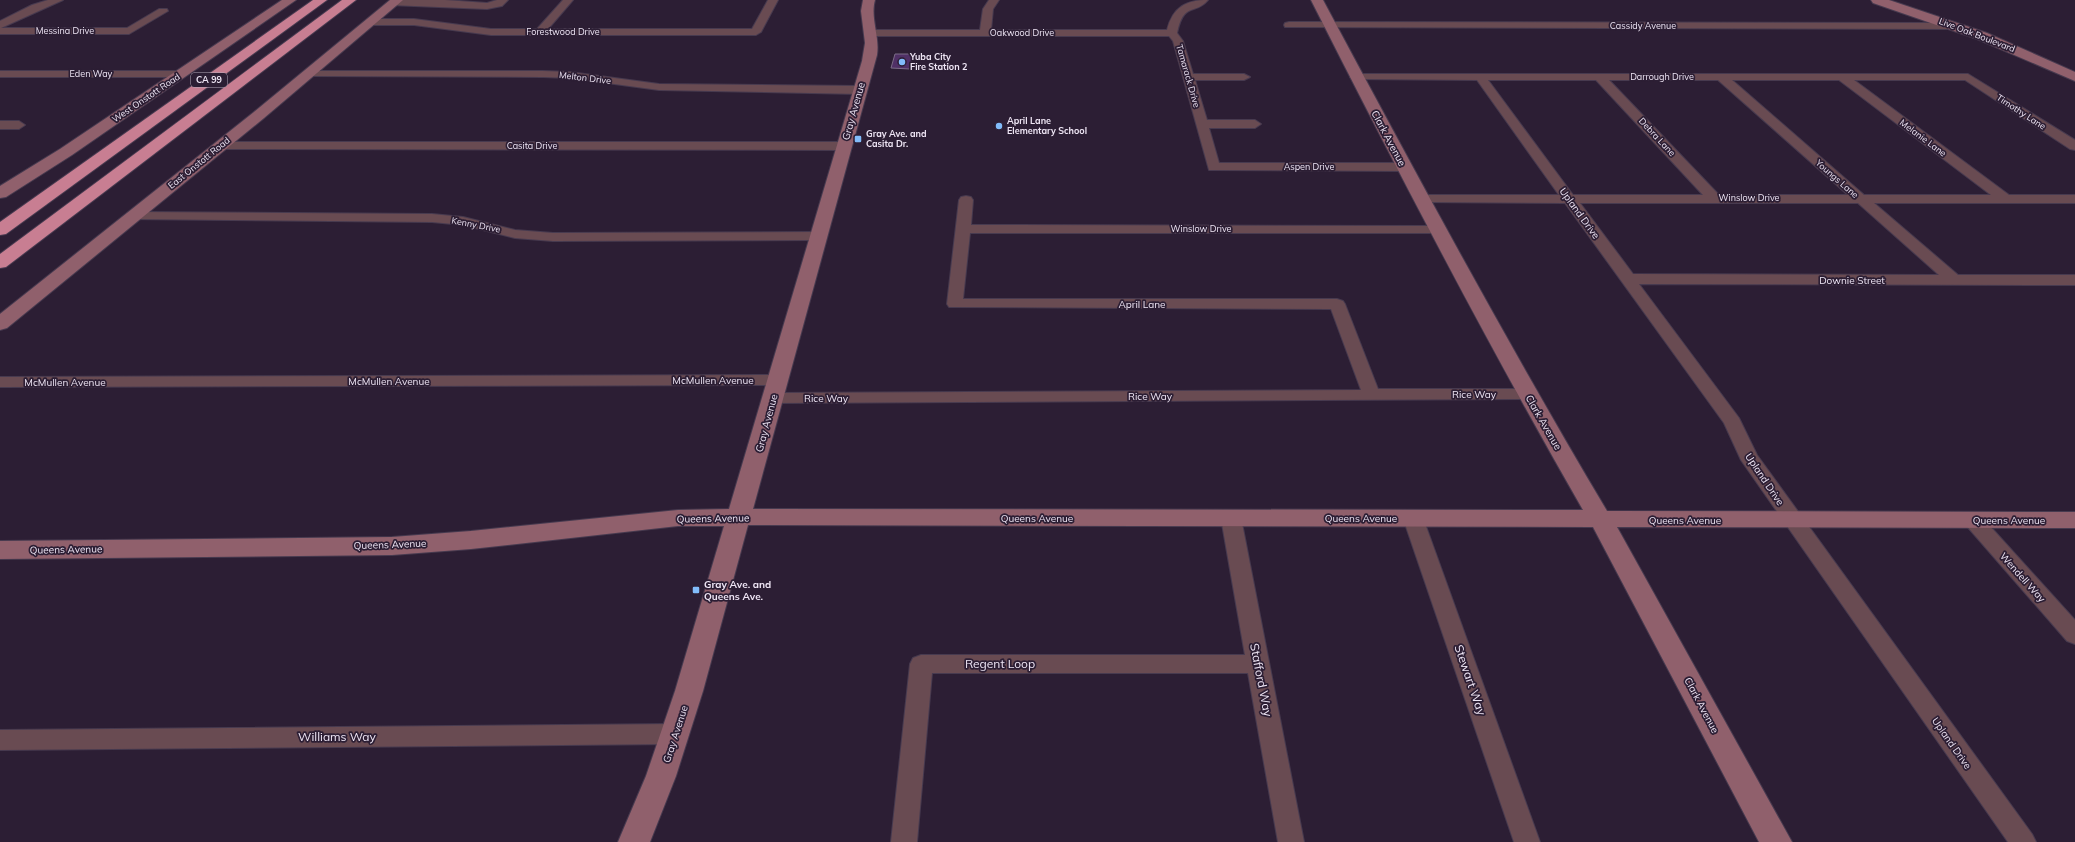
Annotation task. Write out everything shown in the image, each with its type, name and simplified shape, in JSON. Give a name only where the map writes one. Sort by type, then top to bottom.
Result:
[{"type":"highway","name":"CA 99","points":[[0,230],[321,0]]},
{"type":"highway","name":"CA 99","points":[[0,263],[350,0]]},
{"type":"highway","points":[[0,277],[39,242],[210,104]]},
{"type":"highway","points":[[0,219],[97,160]]},
{"type":"street","points":[[0,25],[36,7],[58,0]]},
{"type":"street","name":"West Onstott Road","points":[[0,193],[66,152],[290,0]]},
{"type":"street","points":[[395,1],[445,2],[487,6],[498,4],[503,0]]},
{"type":"street","points":[[540,32],[568,0]]},
{"type":"street","name":"Forestwood Drive","points":[[370,22],[414,22],[491,32],[756,32],[773,0]]},
{"type":"street","name":"Gray Avenue","points":[[634,842],[661,776],[690,691],[860,90],[871,47],[871,33],[866,14],[869,0]]},
{"type":"street","points":[[984,33],[988,9],[994,0]]},
{"type":"street","name":"Tamarack Drive","points":[[1203,0],[1179,11],[1172,33],[1178,41],[1214,167]]},
{"type":"street","name":"Clark Avenue","points":[[1317,0],[1356,77],[1527,394],[1601,520],[1776,842]]},
{"type":"street","name":"Live Oak Boulevard","points":[[1877,0],[1955,26],[2022,52],[2075,77]]},
{"type":"street","name":"East Onstott Road","points":[[0,324],[310,74],[395,1]]},
{"type":"street","name":"Messina Drive","points":[[0,31],[129,31],[163,11]]},
{"type":"street","name":"Cassidy Avenue","points":[[1289,25],[1955,26]]},
{"type":"street","name":"Oakwood Drive","points":[[871,33],[1172,33]]},
{"type":"street","name":"Eden Way","points":[[0,74],[182,74]]},
{"type":"street","name":"Melton Drive","points":[[310,74],[543,74],[570,75],[659,87],[860,90]]},
{"type":"street","points":[[1188,77],[1244,77]]},
{"type":"street","name":"Darrough Drive","points":[[1356,77],[1968,77]]},
{"type":"street","name":"Upland Drive","points":[[1480,77],[1734,422],[1748,456],[2023,842]]},
{"type":"street","name":"Debra Lane","points":[[1600,77],[1714,198]]},
{"type":"street","name":"Youngs Lane","points":[[1721,77],[1954,280]]},
{"type":"street","name":"Melanie Lane","points":[[1842,77],[2004,198]]},
{"type":"street","name":"Timothy Lane","points":[[1968,77],[2075,146]]},
{"type":"street","points":[[1202,124],[1256,124]]},
{"type":"street","points":[[0,125],[19,125]]},
{"type":"street","points":[[2048,129],[2075,129]]},
{"type":"street","name":"Casita Drive","points":[[221,146],[843,146]]},
{"type":"street","name":"Aspen Drive","points":[[1214,167],[1404,167]]},
{"type":"street","name":"Winslow Drive","points":[[1422,199],[2075,198]]},
{"type":"street","name":"April Lane","points":[[966,200],[955,304],[1337,304],[1371,394]]},
{"type":"street","name":"Kenny Drive","points":[[133,216],[432,218],[463,221],[515,234],[554,237],[818,236]]},
{"type":"street","name":"Winslow Drive","points":[[963,229],[1438,229]]},
{"type":"street","name":"Downie Street","points":[[1629,279],[2075,280]]},
{"type":"street","name":"McMullen Avenue","points":[[0,382],[777,380]]},
{"type":"street","name":"Rice Way","points":[[773,398],[1527,394]]},
{"type":"street","name":"Queens Avenue","points":[[0,550],[392,546],[471,540],[678,518],[739,517],[2075,520]]},
{"type":"street","name":"Stafford Way","points":[[1230,518],[1291,842]]},
{"type":"street","name":"Stewart Way","points":[[1413,518],[1527,842]]},
{"type":"street","name":"Wendell Way","points":[[1972,519],[2075,635]]},
{"type":"street","name":"Regent Loop","points":[[904,842],[921,664],[1258,664]]},
{"type":"street","name":"Williams Way","points":[[0,740],[675,734]]},
{"type":"building","name":"Yuba City Fire Station 2","points":[[895,54],[911,54],[910,56],[913,56],[910,69],[891,68]]},
{"type":"place","name":"Yuba City Fire Station 2","points":[[902,62]]},
{"type":"place","name":"April Lane Elementary School","points":[[999,126]]},
{"type":"place","name":"Gray Ave. and Casita Dr.","points":[[858,139]]},
{"type":"place","name":"Gray Ave. and Queens Ave.","points":[[696,590]]}]
